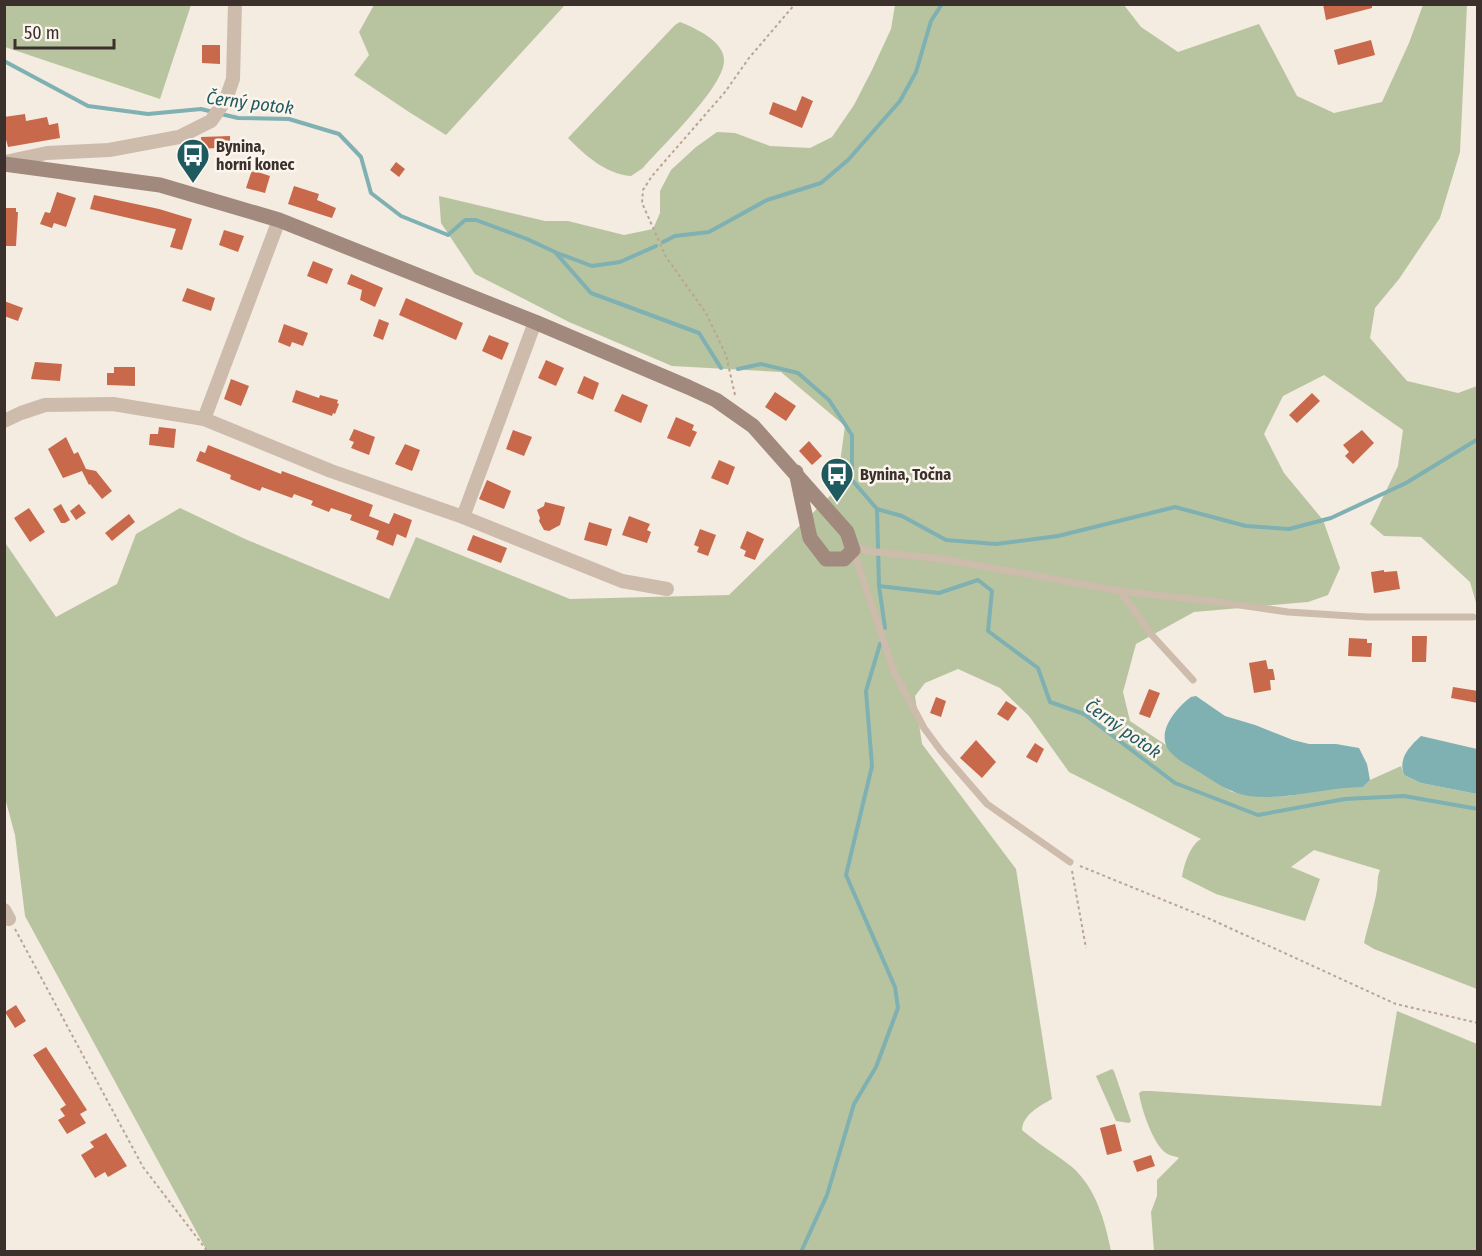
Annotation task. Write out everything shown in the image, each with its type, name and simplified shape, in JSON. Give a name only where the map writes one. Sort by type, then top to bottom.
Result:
[{"type":"street","points":[[4,163],[47,153],[109,150],[179,137],[211,121],[222,105],[233,79],[235,4]]},
{"type":"street","points":[[4,163],[160,185],[279,220],[535,322],[716,400],[753,426],[796,472],[847,531],[852,547],[844,559],[826,559],[810,538],[796,472]]},
{"type":"street","points":[[204,419],[279,220]]},
{"type":"street","points":[[462,517],[535,322]]},
{"type":"street","points":[[4,421],[21,412],[45,405],[113,404],[204,419],[331,471],[462,517],[622,581],[667,589]]},
{"type":"lane","points":[[852,547],[873,552],[942,558],[1120,591],[1299,612],[1367,617],[1473,617]]},
{"type":"lane","points":[[852,547],[895,674],[924,728],[987,804],[1070,862]]},
{"type":"lane","points":[[1120,591],[1150,633],[1193,680]]},
{"type":"path","points":[[731,375],[726,356],[706,313],[666,257],[642,203],[643,190],[652,176],[725,92],[749,58],[795,4]]},
{"type":"path","points":[[1070,862],[1086,948]]},
{"type":"path","points":[[1070,862],[1210,919],[1396,1004],[1478,1023]]},
{"type":"path","points":[[7,914],[78,1050],[143,1167],[208,1251]]},
{"type":"green space","points":[[5,4],[191,5],[160,99],[5,47]]},
{"type":"green space","points":[[374,5],[565,5],[446,135],[354,75],[369,55],[359,32]]},
{"type":"green space","points":[[895,5],[1124,5],[1141,27],[1178,52],[1259,24],[1297,96],[1334,113],[1382,102],[1409,43],[1423,5],[1467,5],[1460,152],[1440,218],[1399,279],[1375,308],[1370,338],[1407,381],[1458,393],[1477,386],[1477,606],[1470,582],[1421,537],[1384,536],[1370,524],[1398,466],[1403,430],[1324,375],[1283,396],[1264,434],[1284,473],[1323,520],[1340,568],[1328,595],[1308,602],[1194,612],[1136,644],[1123,692],[1130,721],[1166,745],[1173,755],[1232,792],[1269,797],[1289,796],[1339,787],[1363,787],[1370,780],[1401,766],[1404,775],[1421,783],[1477,794],[1477,989],[1364,943],[1376,897],[1380,870],[1314,850],[1291,867],[1320,879],[1305,921],[1216,894],[1182,877],[1191,850],[1201,839],[1069,772],[1029,716],[1000,688],[958,669],[925,683],[915,696],[922,744],[1016,869],[1052,1099],[1025,1119],[1022,1130],[1080,1175],[1098,1206],[1111,1251],[207,1251],[25,916],[15,835],[5,798],[4,541],[56,617],[117,584],[136,534],[180,508],[245,539],[389,599],[416,537],[570,599],[729,595],[830,496],[838,477],[845,426],[781,372],[672,366],[569,322],[475,274],[441,223],[439,196],[545,221],[568,221],[624,235],[653,229],[660,213],[660,191],[671,170],[696,147],[717,132],[735,133],[770,146],[810,148],[832,137],[854,105],[872,70],[891,29]]},
{"type":"green space","points":[[680,22],[714,41],[723,53],[722,71],[704,100],[643,168],[631,176],[604,168],[568,138]]},
{"type":"green space","points":[[1397,1011],[1477,1044],[1477,1251],[1154,1251],[1151,1212],[1157,1196],[1157,1180],[1179,1158],[1166,1153],[1152,1134],[1139,1093],[1151,1091],[1381,1106]]},
{"type":"green space","points":[[1112,1069],[1131,1121],[1129,1123],[1116,1121],[1096,1076]]},
{"type":"water","points":[[1196,696],[1225,716],[1293,740],[1309,744],[1336,744],[1359,748],[1367,764],[1370,780],[1363,787],[1278,797],[1242,795],[1229,790],[1178,759],[1167,747],[1165,731],[1168,723],[1185,702]]},
{"type":"water","points":[[1421,736],[1477,749],[1477,794],[1421,783],[1404,775],[1402,763],[1404,758]]},
{"type":"building","points":[[1323,4],[1372,4],[1372,8],[1326,20]]},
{"type":"building","points":[[1371,40],[1375,55],[1338,65],[1334,50]]},
{"type":"building","points":[[202,45],[220,45],[220,64],[202,63]]},
{"type":"building","points":[[802,96],[813,101],[802,128],[769,114],[773,102],[796,111]]},
{"type":"building","points":[[25,114],[26,121],[47,117],[49,125],[58,123],[60,138],[8,147],[4,132],[4,117]]},
{"type":"building","points":[[230,136],[230,147],[202,149],[201,137]]},
{"type":"building","points":[[396,162],[405,169],[399,177],[390,170]]},
{"type":"building","points":[[252,170],[270,176],[265,193],[246,188]]},
{"type":"building","points":[[294,186],[319,194],[317,200],[336,208],[332,218],[288,204]]},
{"type":"building","points":[[57,192],[76,198],[66,227],[54,223],[52,228],[40,224],[45,212],[50,213]]},
{"type":"building","points":[[94,195],[159,209],[192,219],[182,250],[170,247],[176,229],[90,209]]},
{"type":"building","points":[[6,208],[16,208],[18,212],[16,246],[4,246]]},
{"type":"building","points":[[224,230],[244,236],[238,252],[219,245]]},
{"type":"building","points":[[313,261],[333,269],[327,284],[307,276]]},
{"type":"building","points":[[351,274],[383,288],[375,307],[360,300],[362,290],[347,284]]},
{"type":"building","points":[[187,288],[215,298],[211,311],[182,301]]},
{"type":"building","points":[[406,298],[463,323],[456,340],[399,315]]},
{"type":"building","points":[[4,301],[23,308],[18,321],[4,316]]},
{"type":"building","points":[[379,319],[389,323],[383,340],[373,336]]},
{"type":"building","points":[[284,324],[308,333],[303,346],[292,342],[290,347],[278,342]]},
{"type":"building","points":[[489,335],[509,343],[502,360],[482,351]]},
{"type":"building","points":[[546,360],[564,368],[556,386],[538,378]]},
{"type":"building","points":[[35,362],[62,364],[60,381],[31,379]]},
{"type":"building","points":[[114,367],[135,367],[135,386],[107,385],[107,373],[114,373]]},
{"type":"building","points":[[584,376],[599,383],[593,400],[577,393]]},
{"type":"building","points":[[231,379],[249,386],[241,406],[224,399]]},
{"type":"building","points":[[296,390],[319,398],[320,395],[338,400],[339,404],[335,414],[333,413],[332,416],[292,402]]},
{"type":"building","points":[[775,392],[796,406],[786,421],[765,407]]},
{"type":"building","points":[[1312,393],[1320,401],[1297,423],[1289,415]]},
{"type":"building","points":[[622,394],[648,405],[641,423],[614,411]]},
{"type":"building","points":[[676,417],[694,425],[692,430],[697,432],[690,447],[667,438]]},
{"type":"building","points":[[159,427],[176,429],[174,448],[149,445],[150,434],[158,434]]},
{"type":"building","points":[[354,429],[375,437],[369,455],[351,448],[354,442],[349,440]]},
{"type":"building","points":[[513,430],[532,437],[524,456],[506,449]]},
{"type":"building","points":[[1362,430],[1374,443],[1353,464],[1345,456],[1349,452],[1343,445]]},
{"type":"building","points":[[66,437],[74,454],[78,452],[86,469],[96,471],[112,491],[102,499],[89,485],[82,471],[63,478],[48,449]]},
{"type":"building","points":[[809,441],[822,456],[812,465],[799,451]]},
{"type":"building","points":[[405,444],[420,450],[412,471],[395,464]]},
{"type":"building","points":[[208,445],[281,474],[282,471],[373,505],[369,516],[389,524],[394,513],[412,520],[406,538],[397,534],[393,546],[376,539],[379,531],[350,520],[352,515],[331,508],[329,512],[311,505],[313,501],[294,494],[292,498],[262,487],[260,491],[230,479],[231,475],[196,461],[200,451],[205,453]]},
{"type":"building","points":[[719,460],[735,467],[728,485],[711,478]]},
{"type":"building","points":[[487,480],[511,491],[504,509],[479,499]]},
{"type":"building","points":[[545,502],[565,507],[560,525],[549,531],[544,530],[537,510],[544,506]]},
{"type":"building","points":[[61,504],[70,520],[65,523],[61,523],[53,509]]},
{"type":"building","points":[[79,504],[86,513],[76,520],[70,511]]},
{"type":"building","points":[[29,508],[45,532],[30,542],[14,518]]},
{"type":"building","points":[[129,514],[135,522],[112,541],[105,533]]},
{"type":"building","points":[[629,516],[650,524],[647,530],[651,532],[647,543],[622,535]]},
{"type":"building","points":[[589,522],[612,529],[607,546],[584,540]]},
{"type":"building","points":[[700,529],[716,535],[708,556],[697,552],[699,547],[694,545]]},
{"type":"building","points":[[747,531],[764,539],[755,560],[744,556],[746,551],[740,548]]},
{"type":"building","points":[[473,535],[507,548],[501,563],[467,550]]},
{"type":"building","points":[[1384,570],[1384,572],[1397,571],[1400,589],[1374,593],[1371,572]]},
{"type":"building","points":[[1412,636],[1427,636],[1426,662],[1412,662]]},
{"type":"building","points":[[1349,638],[1367,639],[1367,643],[1372,643],[1371,657],[1348,656]]},
{"type":"building","points":[[1266,660],[1268,669],[1273,669],[1275,680],[1270,680],[1271,690],[1254,693],[1249,663]]},
{"type":"building","points":[[1453,687],[1478,691],[1478,703],[1451,698]]},
{"type":"building","points":[[1149,689],[1160,693],[1150,718],[1139,714]]},
{"type":"building","points":[[936,697],[946,701],[941,717],[930,713]]},
{"type":"building","points":[[1006,701],[1017,708],[1008,721],[997,714]]},
{"type":"building","points":[[976,740],[996,762],[982,778],[960,758]]},
{"type":"building","points":[[1035,743],[1044,749],[1037,763],[1026,757]]},
{"type":"building","points":[[16,1005],[26,1021],[15,1028],[5,1012]]},
{"type":"building","points":[[46,1047],[87,1110],[80,1114],[86,1123],[67,1134],[58,1120],[65,1116],[60,1109],[66,1105],[33,1055]]},
{"type":"building","points":[[1115,1124],[1122,1151],[1107,1155],[1100,1128]]},
{"type":"building","points":[[106,1133],[127,1166],[108,1177],[105,1172],[95,1178],[81,1155],[94,1147],[90,1142]]},
{"type":"building","points":[[1151,1155],[1155,1166],[1137,1172],[1133,1161]]},
{"type":"waterway","points":[[663,242],[675,236],[709,232],[767,200],[821,183],[848,160],[900,101],[916,72],[931,21],[942,4]]},
{"type":"waterway","name":"Černý potok","points":[[4,61],[88,106],[148,114],[201,109],[213,112]]},
{"type":"waterway","name":"Černý potok","points":[[221,114],[238,118],[289,119],[339,134],[361,157],[371,193],[401,216],[448,235],[465,220],[476,220],[555,252],[591,293],[699,333],[721,368]]},
{"type":"waterway","points":[[557,253],[592,266],[620,262],[656,246]]},
{"type":"waterway","name":"Černý potok","points":[[738,369],[761,364],[798,373],[829,400],[852,435],[852,480],[877,509],[879,586],[939,593],[978,580],[992,591],[988,631],[1038,668],[1050,702],[1084,714],[1175,783],[1258,815],[1345,799],[1404,796],[1478,809]]},
{"type":"waterway","points":[[877,509],[902,516],[946,540],[996,544],[1058,536],[1175,507],[1246,526],[1289,529],[1331,518],[1406,483],[1478,439]]},
{"type":"waterway","points":[[879,586],[885,628]]},
{"type":"waterway","points":[[801,1252],[827,1195],[854,1104],[876,1067],[898,1008],[895,987],[846,875],[872,766],[866,691],[880,644]]},
{"type":"place","name":"Bynina, horní konec","points":[[193,184]]},
{"type":"place","name":"Bynina, Točna","points":[[837,503]]}]
